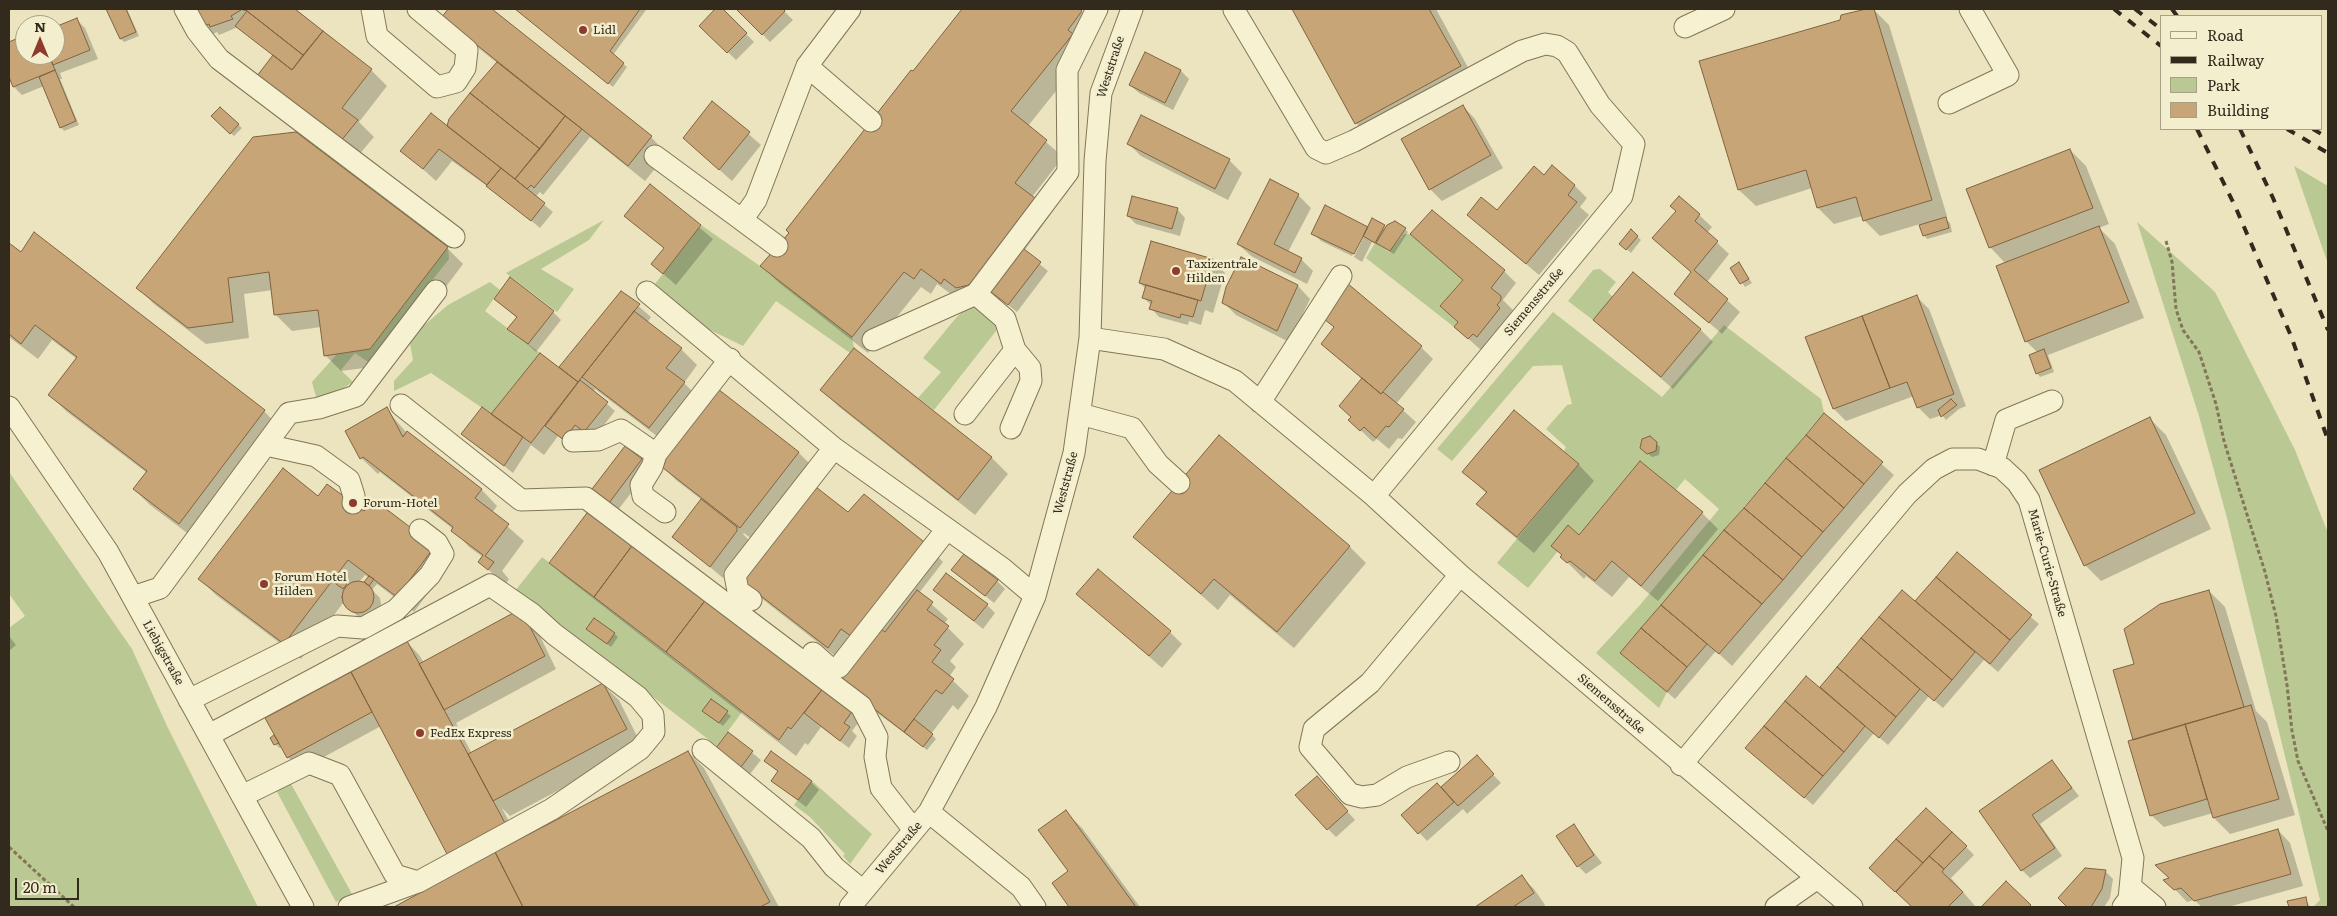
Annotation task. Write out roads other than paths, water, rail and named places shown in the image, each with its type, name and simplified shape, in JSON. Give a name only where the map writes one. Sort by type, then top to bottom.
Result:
[{"type":"street","points":[[185,9],[197,31],[219,59],[454,237]]},
{"type":"street","points":[[372,9],[377,36],[437,87],[456,82],[466,68],[467,50],[418,9]]},
{"type":"street","points":[[742,220],[756,200],[807,66],[850,9]]},
{"type":"street","points":[[873,340],[976,294],[1068,172],[1067,70],[1096,9]]},
{"type":"street","name":"Weststraße","points":[[850,907],[929,812],[986,707],[1035,596],[1074,453],[1090,338],[1095,161],[1101,92],[1132,9]]},
{"type":"street","points":[[1685,27],[1724,9]]},
{"type":"street","points":[[1949,103],[2008,75],[1970,9]]},
{"type":"street","name":"Siemensstraße","points":[[1234,10],[1316,148],[1326,153],[1354,141],[1522,51],[1545,44],[1558,46],[1566,52],[1600,105],[1634,144],[1622,196],[1374,496]]},
{"type":"street","points":[[807,66],[872,121]]},
{"type":"street","points":[[655,156],[778,246]]},
{"type":"street","points":[[1260,402],[1341,276]]},
{"type":"street","points":[[133,597],[160,588],[266,445],[289,410],[319,408],[356,396],[436,291]]},
{"type":"street","points":[[647,292],[834,448],[1002,568],[1035,596]]},
{"type":"street","points":[[976,294],[1005,319],[1015,350],[1030,368],[1031,381],[1012,428]]},
{"type":"street","name":"Siemensstraße","points":[[1090,338],[1164,349],[1235,381],[1374,496],[1460,575],[1681,765],[1852,907]]},
{"type":"street","points":[[965,414],[1015,350]]},
{"type":"street","points":[[665,512],[643,496],[641,485],[652,467],[656,454],[730,360]]},
{"type":"street","points":[[1993,465],[2006,420],[2052,401]]},
{"type":"street","points":[[401,405],[521,500],[586,498],[861,706],[877,737],[876,757],[881,788],[914,830]]},
{"type":"street","name":"Liebigstraße","points":[[9,407],[108,552],[303,907]]},
{"type":"street","points":[[1080,414],[1132,428],[1158,464],[1179,483]]},
{"type":"street","points":[[573,441],[598,440],[621,430],[656,454]]},
{"type":"street","points":[[266,445],[316,456],[349,480],[354,496],[353,503]]},
{"type":"street","points":[[751,600],[738,590],[735,575],[834,448]]},
{"type":"street","name":"Marie-Curie-Straße","points":[[1681,765],[1907,494],[1934,469],[1953,459],[1978,459],[2002,468],[2017,482],[2029,500],[2133,858],[2129,899],[2123,907]]},
{"type":"street","points":[[795,639],[831,669],[839,667],[947,529]]},
{"type":"street","points":[[190,700],[337,626],[363,628],[396,610],[430,575],[443,554],[437,543],[420,530]]},
{"type":"street","points":[[1449,762],[1407,777],[1377,794],[1362,797],[1350,794],[1310,747],[1314,730],[1370,683],[1460,575]]},
{"type":"street","points":[[209,735],[490,584],[638,697],[653,715],[654,732],[640,749],[552,809],[418,882],[349,907]]},
{"type":"street","points":[[703,750],[811,838],[834,867],[863,891]]},
{"type":"street","points":[[242,796],[309,763],[340,775],[395,875],[418,882]]},
{"type":"street","points":[[929,812],[1021,887],[1035,907]]},
{"type":"street","points":[[1776,907],[1816,879]]},
{"type":"street","points":[[2131,887],[2155,907]]},
{"type":"railway","points":[[2114,9],[2160,45]]},
{"type":"railway","points":[[2135,9],[2160,28]]},
{"type":"railway","points":[[2172,9],[2176,15]]},
{"type":"railway","points":[[2197,130],[2235,206],[2291,336],[2328,440]]},
{"type":"railway","points":[[2240,130],[2273,198],[2328,330]]},
{"type":"railway","points":[[2289,130],[2328,153]]},
{"type":"railway","points":[[2315,130],[2328,138]]},
{"type":"place","name":"Lidl","points":[[583,30]]},
{"type":"place","name":"Taxizentrale Hilden","points":[[1176,271]]},
{"type":"place","name":"Forum-Hotel","points":[[353,503]]},
{"type":"place","name":"Forum Hotel Hilden","points":[[264,584]]},
{"type":"place","name":"FedEx Express","points":[[420,733]]}]
